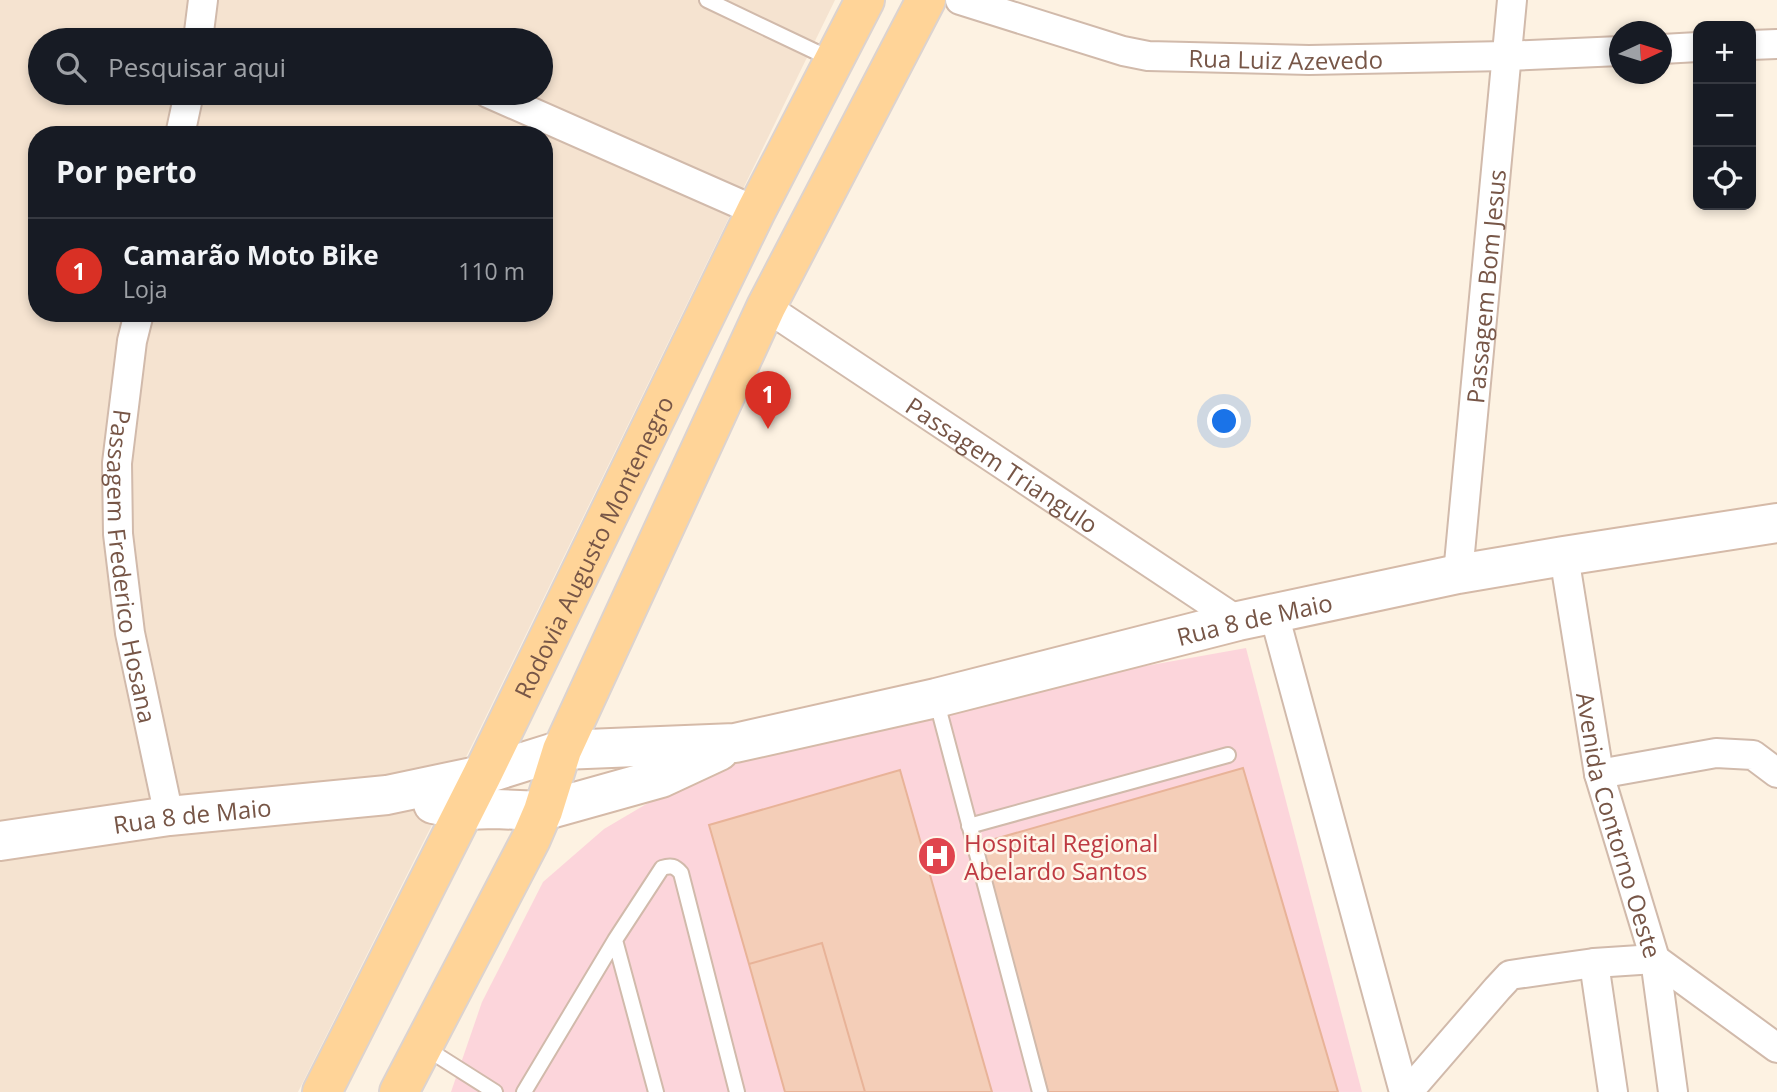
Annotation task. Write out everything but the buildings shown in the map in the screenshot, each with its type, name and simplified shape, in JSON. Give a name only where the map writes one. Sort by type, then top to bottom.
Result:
[{"type":"main road","name":"Rodovia Augusto Montenegro","points":[[322,1092],[482,775],[756,211],[865,0]]},
{"type":"main road","points":[[399,1092],[531,839],[562,750],[766,307],[926,0]]},
{"type":"street","points":[[199,28],[202,0]]},
{"type":"street","name":"Rua Luiz Azevedo","points":[[960,0],[1123,51],[1148,56],[1309,60],[1609,51]]},
{"type":"street","name":"Passagem Bom Jesus","points":[[1458,574],[1512,0]]},
{"type":"street","points":[[1756,45],[1777,44]]},
{"type":"street","points":[[1672,48],[1693,47]]},
{"type":"street","points":[[182,126],[186,105]]},
{"type":"street","points":[[515,105],[756,211]]},
{"type":"street","name":"Passagem Triangulo","points":[[766,307],[1256,617]]},
{"type":"street","name":"Passagem Frederico Hosana","points":[[137,322],[117,463],[118,534],[130,633],[169,816]]},
{"type":"street","name":"Rua 8 de Maio","points":[[0,841],[169,816],[387,795],[482,775],[562,750],[736,743],[936,698],[1256,617],[1458,574],[1777,523]]},
{"type":"street","name":"Avenida Contorno Oeste","points":[[1564,556],[1599,774],[1655,959],[1673,1092]]},
{"type":"street","points":[[1256,617],[1406,1092]]},
{"type":"street","name":"Rua 8 de Maio","points":[[387,795],[464,810],[495,808],[542,811],[662,778],[736,743]]},
{"type":"street","points":[[1599,774],[1716,753],[1753,755],[1777,773]]},
{"type":"street","points":[[1406,1092],[1510,975],[1594,963],[1655,959],[1777,1048]]},
{"type":"street","points":[[1594,963],[1613,1092]]},
{"type":"lane","points":[[707,0],[834,60]]},
{"type":"lane","points":[[936,698],[1040,1092]]},
{"type":"lane","points":[[969,826],[1228,755]]},
{"type":"lane","points":[[524,1092],[615,940],[662,868],[669,865],[676,867],[681,873],[737,1092]]},
{"type":"lane","points":[[615,940],[656,1092]]},
{"type":"lane","points":[[423,1046],[495,1092]]},
{"type":"shaded area","points":[[0,0],[835,0],[474,741],[298,1092],[0,1092]]},
{"type":"shaded area","name":"Hospital Regional Abelardo Santos","points":[[1246,648],[1362,1092],[451,1092],[482,1002],[543,882],[604,829],[687,780],[802,742],[1067,680]]},
{"type":"place","name":"Camarão Moto Bike","points":[[768,429]]},
{"type":"place","name":"Hospital Regional Abelardo Santos","points":[[937,856]]}]
